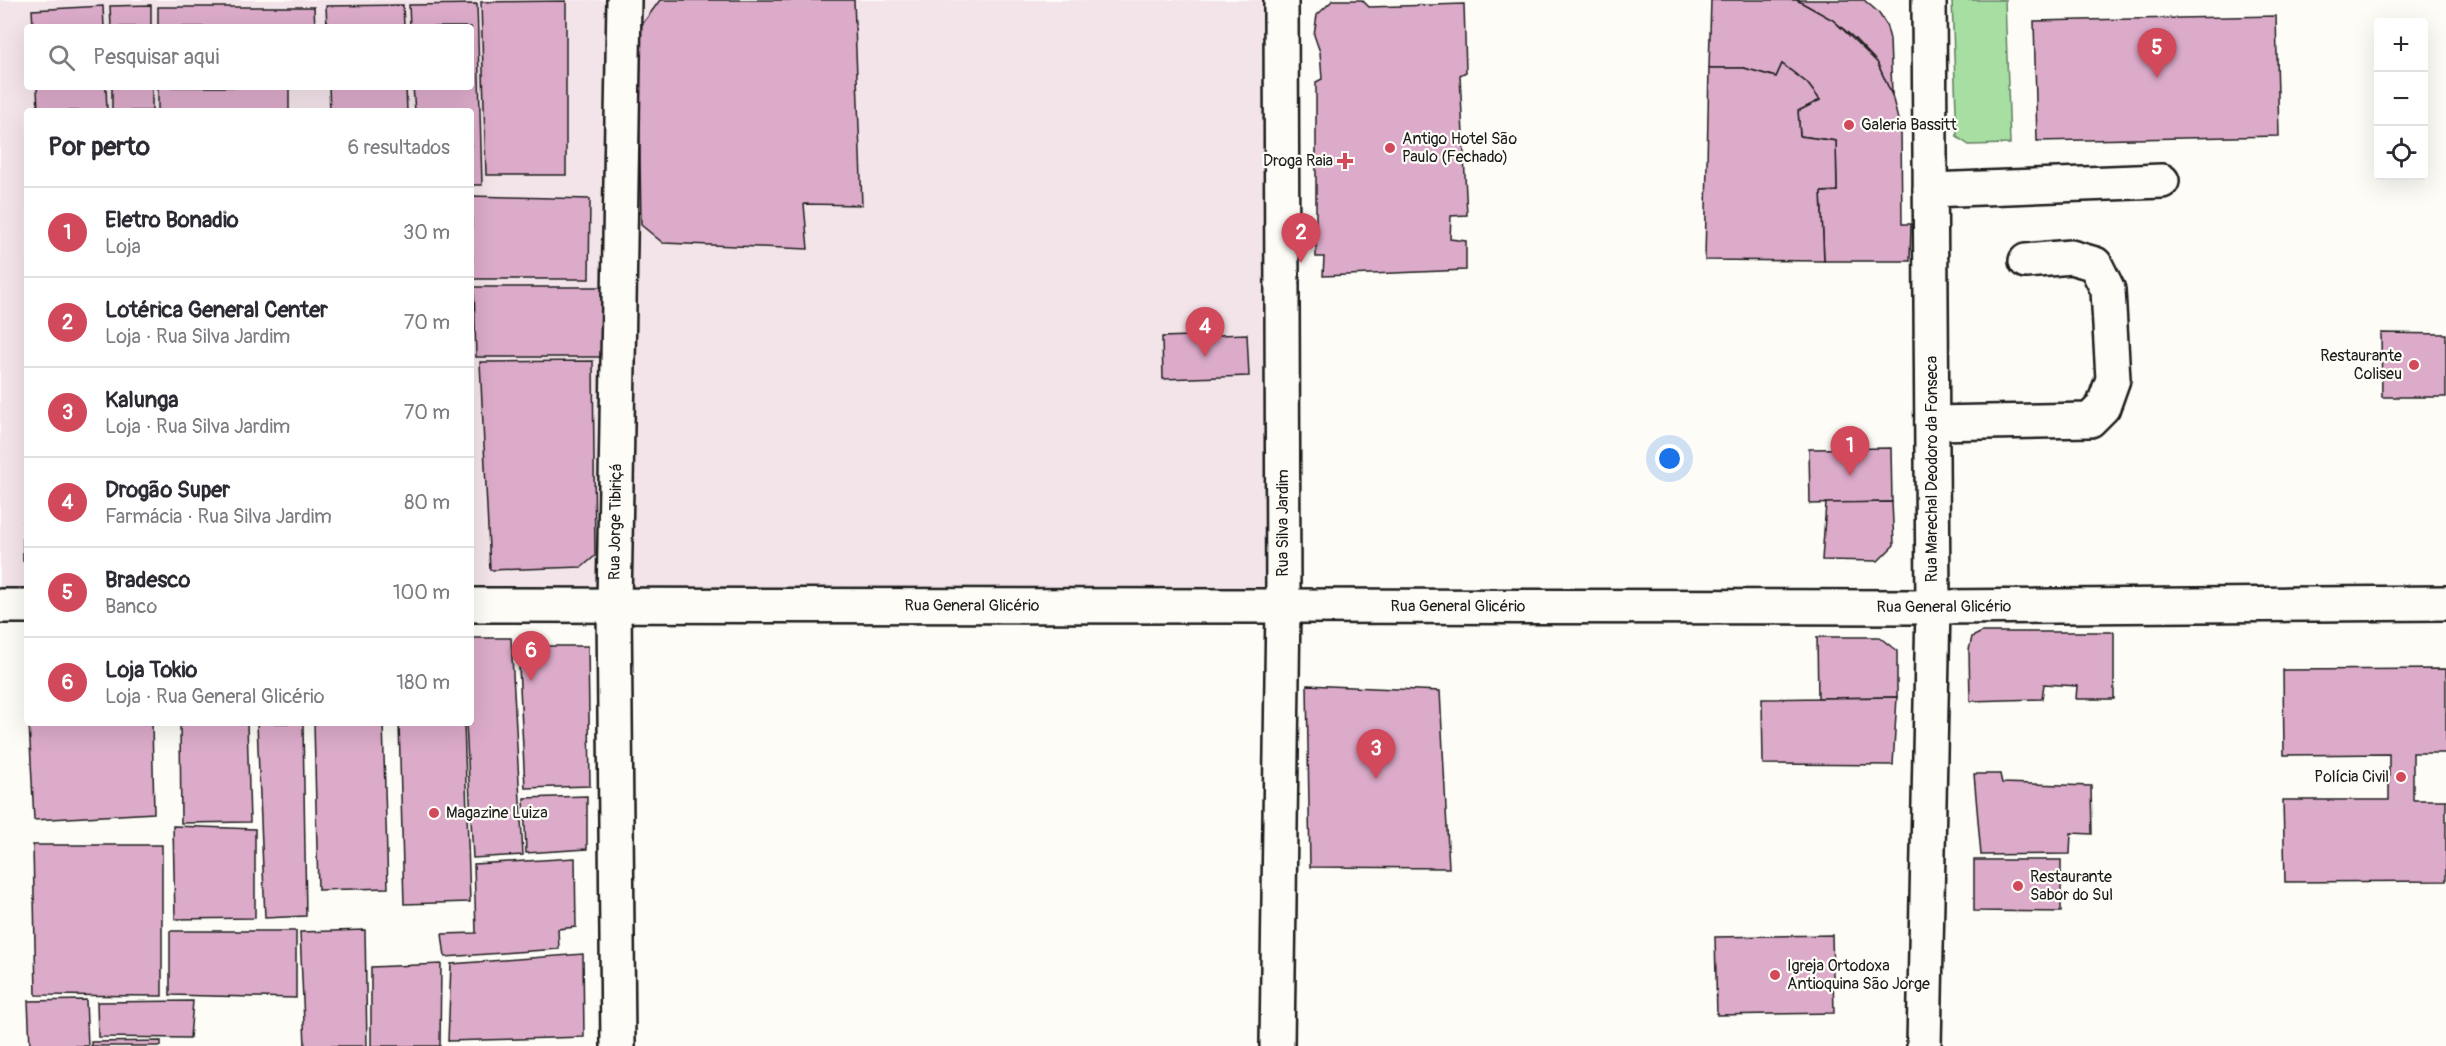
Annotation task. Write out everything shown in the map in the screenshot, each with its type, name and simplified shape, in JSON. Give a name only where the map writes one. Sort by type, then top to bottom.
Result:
[{"type":"street","name":"Rua Jorge Tibiriçá","points":[[618,1046],[614,605],[624,0]]},
{"type":"street","name":"Rua Silva Jardim","points":[[1277,1046],[1283,604],[1281,0]]},
{"type":"street","name":"Rua Marechal Deodoro da Fonseca","points":[[1924,1046],[1933,607],[1929,0]]},
{"type":"street","points":[[1930,190],[2162,181]]},
{"type":"street","points":[[1932,423],[2090,420],[2103,407],[2113,379],[2108,290],[2095,264],[2071,257],[2026,261]]},
{"type":"street","name":"Rua General Glicério","points":[[474,605],[1283,604],[1933,607],[2446,603]]},
{"type":"street","points":[[0,606],[24,606]]},
{"type":"shaded area","points":[[0,0],[1268,0],[1269,592],[474,594],[474,108],[24,108],[24,595],[0,595]]},
{"type":"green space","points":[[1952,0],[2005,0],[2010,144],[1969,145],[1957,137]]},
{"type":"building","points":[[660,0],[854,0],[862,205],[804,204],[808,249],[663,243],[641,225],[638,30]]},
{"type":"building","name":"Antigo Hotel São Paulo (Fechado)","points":[[1333,0],[1362,0],[1369,7],[1464,4],[1466,72],[1460,75],[1467,215],[1451,216],[1450,239],[1466,241],[1466,270],[1323,276],[1324,257],[1316,257],[1316,82],[1322,79],[1320,52],[1314,35],[1317,15]]},
{"type":"building","name":"Galeria Bassitt","points":[[1711,0],[1797,0],[1833,20],[1877,62],[1892,95],[1901,132],[1902,224],[1911,224],[1910,261],[1824,261],[1821,192],[1837,191],[1836,141],[1800,136],[1798,111],[1820,100],[1807,83],[1782,64],[1776,77],[1744,68],[1709,68]]},
{"type":"building","points":[[1797,0],[1864,0],[1878,12],[1886,24],[1890,39],[1892,95],[1877,62],[1855,39],[1833,20]]},
{"type":"building","points":[[566,1],[566,175],[486,175],[481,2]]},
{"type":"building","points":[[477,4],[482,185],[474,185],[474,108],[415,108],[413,90],[474,90],[474,24],[410,24],[409,5]]},
{"type":"building","points":[[151,5],[151,24],[111,24],[110,6]]},
{"type":"building","points":[[403,5],[404,24],[327,24],[326,6]]},
{"type":"building","points":[[103,6],[104,24],[33,24],[32,10]]},
{"type":"building","points":[[158,7],[314,7],[315,24],[158,24]]},
{"type":"building","points":[[2276,16],[2279,136],[2037,141],[2034,21]]},
{"type":"building","points":[[1782,64],[1807,83],[1820,100],[1798,111],[1800,136],[1836,141],[1837,191],[1821,192],[1824,261],[1705,260],[1709,68],[1744,68],[1776,77]]},
{"type":"building","points":[[37,90],[106,90],[107,108],[38,108]]},
{"type":"building","points":[[112,90],[152,90],[152,108],[112,108]]},
{"type":"building","points":[[158,90],[289,90],[289,108],[158,108]]},
{"type":"building","points":[[329,90],[406,90],[407,108],[330,108]]},
{"type":"building","points":[[474,196],[590,199],[589,279],[474,279]]},
{"type":"building","points":[[474,287],[609,287],[608,357],[476,357]]},
{"type":"building","name":"Restaurante Coliseu","points":[[2381,333],[2446,334],[2446,397],[2382,397]]},
{"type":"building","points":[[1247,334],[1249,376],[1163,379],[1162,337]]},
{"type":"building","points":[[593,361],[595,556],[582,567],[490,570],[480,362]]},
{"type":"building","points":[[1891,448],[1892,502],[1810,504],[1809,449]]},
{"type":"building","points":[[1892,502],[1894,545],[1878,561],[1822,560],[1826,503]]},
{"type":"building","points":[[23,522],[24,522],[24,562]]},
{"type":"building","points":[[1982,632],[2114,632],[2114,699],[2076,699],[2077,686],[2044,684],[2042,699],[1970,701],[1969,650],[1972,637]]},
{"type":"building","points":[[1817,637],[1879,637],[1897,651],[1897,697],[1818,698]]},
{"type":"building","points":[[474,638],[511,638],[523,855],[473,858],[466,726],[474,726]]},
{"type":"building","points":[[518,646],[588,646],[590,786],[525,788]]},
{"type":"building","name":"Polícia Civil","points":[[2446,669],[2446,753],[2413,753],[2413,800],[2446,800],[2446,881],[2285,882],[2283,800],[2389,800],[2389,754],[2284,755],[2283,670]]},
{"type":"building","points":[[1307,685],[1440,691],[1449,868],[1310,867]]},
{"type":"building","points":[[1897,697],[1893,765],[1763,764],[1762,699]]},
{"type":"building","points":[[29,726],[152,726],[154,813],[34,820]]},
{"type":"building","points":[[180,726],[247,726],[250,822],[181,823]]},
{"type":"building","points":[[257,726],[303,726],[306,916],[265,918]]},
{"type":"building","points":[[314,726],[383,726],[388,888],[318,890]]},
{"type":"building","name":"Magazine Luiza","points":[[399,726],[464,726],[470,902],[404,904]]},
{"type":"building","points":[[1974,774],[2000,774],[2002,783],[2091,786],[2092,834],[2071,833],[2070,854],[1981,855]]},
{"type":"building","points":[[587,796],[587,849],[526,853],[524,798]]},
{"type":"building","points":[[173,826],[255,829],[255,918],[175,919]]},
{"type":"building","points":[[33,845],[162,845],[162,996],[36,995]]},
{"type":"building","points":[[575,858],[576,927],[558,929],[559,949],[445,957],[442,934],[476,933],[474,864]]},
{"type":"building","name":"Restaurante Sabor do Sul","points":[[1974,860],[2061,860],[2061,912],[1974,911]]},
{"type":"building","points":[[365,930],[367,1046],[305,1046],[300,932]]},
{"type":"building","points":[[170,931],[296,931],[296,998],[170,995]]},
{"type":"building","name":"Igreja Ortodoxa Antioquina São Jorge","points":[[1832,935],[1834,1013],[1717,1015],[1715,937]]},
{"type":"building","points":[[583,954],[584,1037],[448,1041],[451,964]]},
{"type":"building","points":[[441,964],[440,1046],[371,1046],[371,967]]},
{"type":"building","points":[[86,1000],[88,1046],[30,1046],[28,1001]]},
{"type":"building","points":[[193,1001],[190,1038],[98,1037],[97,1002]]},
{"type":"building","points":[[161,1041],[161,1046],[91,1046],[91,1042]]},
{"type":"place","name":"Bradesco","points":[[2157,78]]},
{"type":"place","name":"Galeria Bassitt","points":[[1849,125]]},
{"type":"place","name":"Antigo Hotel São Paulo (Fechado)","points":[[1390,148]]},
{"type":"place","name":"Droga Raia","points":[[1345,161]]},
{"type":"place","name":"Lotérica General Center","points":[[1301,263]]},
{"type":"place","name":"Drogão Super","points":[[1205,357]]},
{"type":"place","name":"Restaurante Coliseu","points":[[2414,365]]},
{"type":"place","name":"Eletro Bonadio","points":[[1850,476]]},
{"type":"place","name":"Loja Tokio","points":[[531,681]]},
{"type":"place","name":"Polícia Civil","points":[[2401,777]]},
{"type":"place","name":"Kalunga","points":[[1376,779]]},
{"type":"place","name":"Magazine Luiza","points":[[434,813]]},
{"type":"place","name":"Restaurante Sabor do Sul","points":[[2018,886]]},
{"type":"place","name":"Igreja Ortodoxa Antioquina São Jorge","points":[[1775,975]]}]
